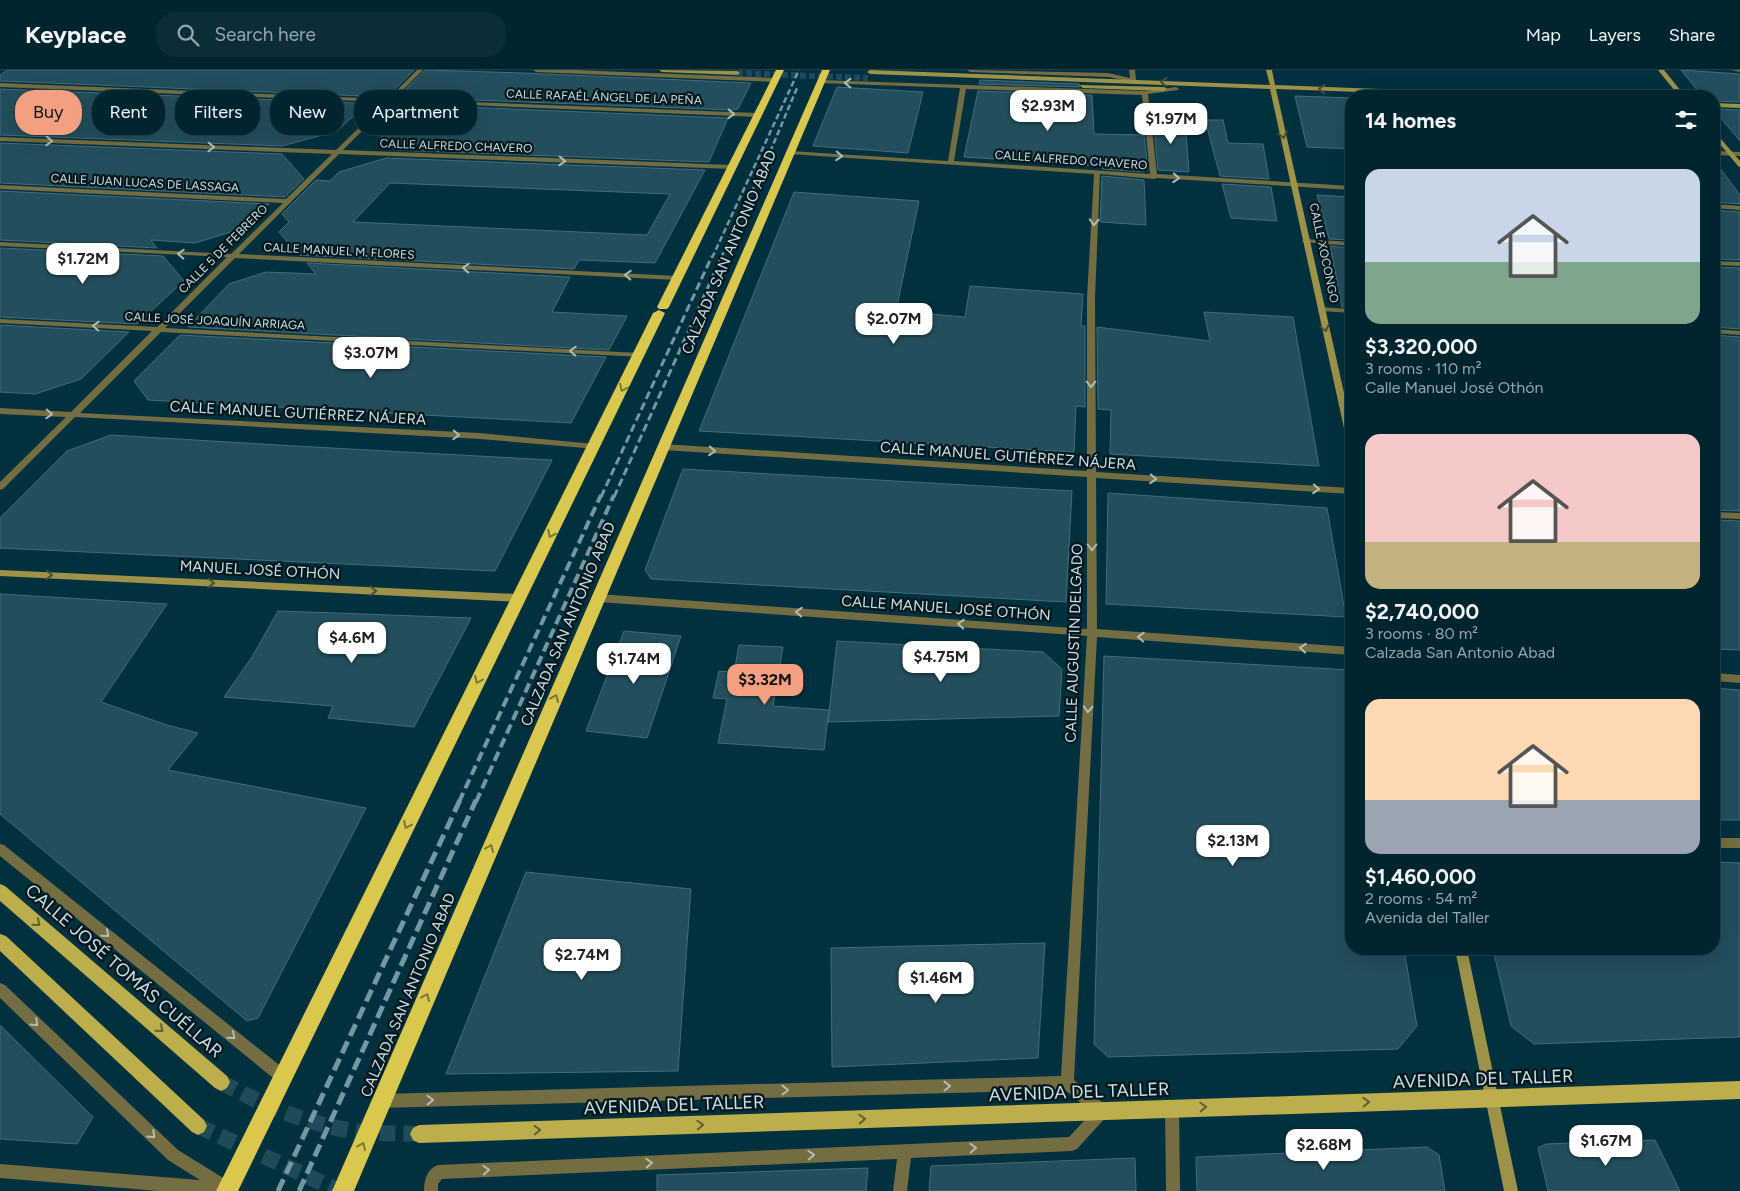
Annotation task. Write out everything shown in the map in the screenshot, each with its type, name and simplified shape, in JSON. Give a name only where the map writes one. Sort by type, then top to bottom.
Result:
[{"type":"highway","name":"CALZADA SAN ANTONIO ABAD","points":[[227,1190],[780,70]]},
{"type":"highway","name":"CALZADA SAN ANTONIO ABAD","points":[[343,1191],[823,76]]},
{"type":"main road","name":"CALLE JOSÉ TOMÁS CUÉLLAR","points":[[0,891],[221,1082]]},
{"type":"main road","points":[[0,942],[198,1126]]},
{"type":"main road","name":"AVENIDA DEL TALLER","points":[[419,1134],[1740,1090]]},
{"type":"street","name":"CALLE 5 DE FEBRERO","points":[[401,90],[420,70]]},
{"type":"street","points":[[536,70],[775,80]]},
{"type":"street","points":[[662,70],[737,73]]},
{"type":"street","points":[[970,70],[1108,75],[1133,80]]},
{"type":"street","points":[[1132,70],[1133,80]]},
{"type":"street","name":"CALLE XOCONGO","points":[[1269,70],[1295,185],[1305,241],[1345,415]]},
{"type":"street","points":[[1661,70],[1677,90]]},
{"type":"street","points":[[1734,70],[1740,70]]},
{"type":"street","points":[[1176,89],[869,75],[1133,80],[1212,86],[1352,90]]},
{"type":"street","points":[[823,76],[963,87],[1145,93],[1212,86]]},
{"type":"street","name":"CALLE RAFAÉL ÁNGEL DE LA PEÑA","points":[[0,85],[354,99]]},
{"type":"street","points":[[951,163],[963,87]]},
{"type":"street","points":[[1145,93],[1154,177]]},
{"type":"street","name":"CALLE RAFAÉL ÁNGEL DE LA PEÑA","points":[[477,103],[758,115]]},
{"type":"street","points":[[1720,105],[1740,106]]},
{"type":"street","name":"CALLE 5 DE FEBRERO","points":[[0,487],[356,135]]},
{"type":"street","name":"CALLE ALFREDO CHAVERO","points":[[0,139],[338,153],[732,166]]},
{"type":"street","points":[[1720,141],[1740,165]]},
{"type":"street","name":"CALLE ALFREDO CHAVERO","points":[[790,153],[1345,188]]},
{"type":"street","points":[[1720,153],[1740,154]]},
{"type":"street","name":"CALLE AUGUSTIN DELGADO","points":[[1067,1083],[1092,633],[1091,298],[1097,173]]},
{"type":"street","name":"CALLE JUAN LUCAS DE LASSAGA","points":[[0,187],[289,201]]},
{"type":"street","points":[[1720,206],[1740,208]]},
{"type":"street","points":[[1305,241],[1345,244]]},
{"type":"street","name":"CALLE MANUEL M. FLORES","points":[[0,244],[677,278]]},
{"type":"street","points":[[1720,263],[1740,264]]},
{"type":"street","points":[[1321,309],[1345,311]]},
{"type":"street","name":"CALLE JOSÉ JOAQUÍN ARRIAGA","points":[[0,321],[639,355]]},
{"type":"street","points":[[1720,331],[1740,333]]},
{"type":"street","name":"CALLE MANUEL GUTIÉRREZ NÁJERA","points":[[0,411],[480,436],[594,448]]},
{"type":"street","name":"CALLE MANUEL GUTIÉRREZ NÁJERA","points":[[663,447],[1345,491]]},
{"type":"street","points":[[1720,515],[1740,516]]},
{"type":"street","name":"MANUEL JOSÉ OTHÓN","points":[[0,573],[518,598]]},
{"type":"street","name":"CALLE MANUEL JOSÉ OTHÓN","points":[[598,598],[1345,651]]},
{"type":"street","points":[[1720,677],[1740,679]]},
{"type":"street","points":[[1720,843],[1740,843]]},
{"type":"street","points":[[0,849],[283,1077]]},
{"type":"street","points":[[1462,955],[1511,1191]]},
{"type":"street","points":[[0,989],[173,1155],[227,1190]]},
{"type":"street","points":[[381,1101],[1067,1083],[1102,1111],[1072,1144],[438,1172],[431,1182],[431,1191]]},
{"type":"street","points":[[1172,1108],[1173,1191]]},
{"type":"street","points":[[900,1191],[905,1151]]},
{"type":"street","points":[[0,1170],[227,1190]]},
{"type":"building","points":[[7,70],[414,70],[394,90],[354,90],[354,96],[344,95],[344,90],[270,90],[270,92],[260,92],[260,90],[0,81],[0,75]]},
{"type":"building","points":[[425,70],[751,83],[738,109],[731,110],[477,100],[477,90],[405,90]]},
{"type":"building","points":[[1681,70],[1740,74],[1740,102],[1720,101],[1720,90],[1697,90]]},
{"type":"building","points":[[980,80],[1080,84],[1079,87],[979,84]]},
{"type":"building","points":[[837,87],[923,92],[908,153],[813,146]]},
{"type":"building","points":[[0,89],[25,90],[15,90],[15,135],[82,135],[82,92],[92,93],[92,135],[165,135],[165,95],[175,96],[175,135],[260,135],[260,99],[270,100],[270,135],[322,135],[282,146],[0,135]]},
{"type":"building","points":[[978,91],[1092,95],[1094,134],[1144,135],[1148,169],[1144,169],[1144,172],[1102,169],[1102,166],[964,157]]},
{"type":"building","points":[[1295,96],[1345,98],[1345,149],[1307,147]]},
{"type":"building","points":[[344,103],[354,103],[354,116],[344,125]]},
{"type":"building","points":[[477,108],[728,118],[709,162],[394,150],[380,135],[477,135]]},
{"type":"building","points":[[1720,109],[1740,110],[1740,141],[1720,117]]},
{"type":"building","points":[[1153,118],[1185,119],[1189,172],[1158,170]]},
{"type":"building","points":[[1205,120],[1223,120],[1228,143],[1263,144],[1269,179],[1220,176]]},
{"type":"building","points":[[0,143],[282,154],[304,179],[285,197],[0,183]]},
{"type":"building","points":[[386,158],[705,170],[655,263],[579,260],[574,269],[299,255],[279,232],[289,222],[282,214],[316,180],[330,181],[339,172]],"holes":[[[390,183],[670,194],[647,235],[353,222]]]},
{"type":"building","points":[[1720,168],[1740,195],[1740,204],[1720,202]]},
{"type":"building","points":[[1102,176],[1144,180],[1146,225],[1100,222]]},
{"type":"building","points":[[1222,184],[1271,187],[1277,221],[1231,218]]},
{"type":"building","points":[[0,191],[269,204],[261,211],[259,209],[234,231],[195,243],[151,240],[157,248],[0,240]]},
{"type":"building","points":[[794,192],[919,201],[896,311],[965,317],[970,286],[1083,294],[1081,326],[1085,326],[1085,407],[1076,406],[1074,452],[699,431]]},
{"type":"building","points":[[1317,195],[1345,197],[1345,240],[1329,239]]},
{"type":"building","points":[[1720,210],[1740,212],[1740,260],[1720,259]]},
{"type":"building","points":[[1330,246],[1345,247],[1345,307],[1342,307]]},
{"type":"building","points":[[0,248],[163,256],[184,281],[137,324],[0,317]]},
{"type":"building","points":[[307,263],[570,277],[552,312],[627,316],[609,350],[188,327],[229,284],[266,272],[316,274]]},
{"type":"building","points":[[1720,267],[1740,268],[1740,329],[1720,327]]},
{"type":"building","points":[[1204,312],[1293,317],[1319,466],[1110,454],[1111,410],[1098,409],[1097,327],[1210,341]]},
{"type":"building","points":[[0,325],[129,332],[81,379],[35,394],[0,392]]},
{"type":"building","points":[[180,335],[606,357],[571,423],[148,400],[134,381]]},
{"type":"building","points":[[1720,335],[1740,337],[1740,511],[1720,510]]},
{"type":"building","points":[[111,435],[552,460],[495,571],[0,548],[0,518],[67,451]]},
{"type":"building","points":[[683,469],[1072,491],[1066,602],[651,579],[645,570]]},
{"type":"building","points":[[1108,493],[1327,508],[1345,617],[1106,604]]},
{"type":"building","points":[[1720,520],[1740,521],[1740,650],[1720,649]]},
{"type":"building","points":[[0,594],[167,604],[101,702],[167,725],[198,733],[168,770],[366,808],[258,1018],[247,1021],[0,814]]},
{"type":"building","points":[[278,611],[471,618],[414,727],[328,718],[333,706],[224,697],[252,657]]},
{"type":"building","points":[[624,631],[681,636],[647,738],[586,731]]},
{"type":"building","points":[[837,641],[1043,652],[1062,669],[1059,716],[828,722]]},
{"type":"building","points":[[739,645],[783,647],[773,706],[829,710],[824,750],[718,743],[727,699],[713,698],[719,671],[734,672]]},
{"type":"building","points":[[1104,656],[1345,670],[1345,955],[1405,955],[1417,1026],[1398,1049],[1108,1057],[1094,1044]]},
{"type":"building","points":[[1720,688],[1740,690],[1740,820],[1720,820]]},
{"type":"building","points":[[1720,862],[1740,863],[1740,1037],[1534,1044],[1511,1026],[1494,955],[1720,955]]},
{"type":"building","points":[[526,872],[691,889],[678,1071],[446,1074]]},
{"type":"building","points":[[1045,943],[1038,1058],[832,1067],[831,948]]},
{"type":"building","points":[[0,1025],[93,1117],[77,1144],[0,1139]]},
{"type":"building","points":[[1655,1140],[1680,1191],[1548,1191],[1538,1148],[1546,1144]]},
{"type":"building","points":[[1427,1147],[1439,1155],[1445,1191],[1197,1191],[1196,1157]]},
{"type":"building","points":[[1135,1158],[1136,1191],[929,1191],[931,1166]]},
{"type":"building","points":[[868,1168],[866,1191],[657,1191],[657,1175]]},
{"type":"tunnel","points":[[737,73],[868,78]]},
{"type":"tunnel","points":[[221,1082],[285,1113],[319,1124],[362,1132],[419,1134]]},
{"type":"tunnel","points":[[198,1126],[340,1191]]},
{"type":"railway","points":[[712,258],[799,70]]},
{"type":"railway","points":[[721,258],[797,88]]},
{"type":"railway","points":[[601,497],[712,256]]},
{"type":"railway","points":[[614,497],[722,256]]},
{"type":"railway","points":[[459,802],[601,495]]},
{"type":"railway","points":[[476,802],[614,495]]},
{"type":"railway","points":[[278,1191],[460,800]]},
{"type":"railway","points":[[299,1191],[476,800]]}]
